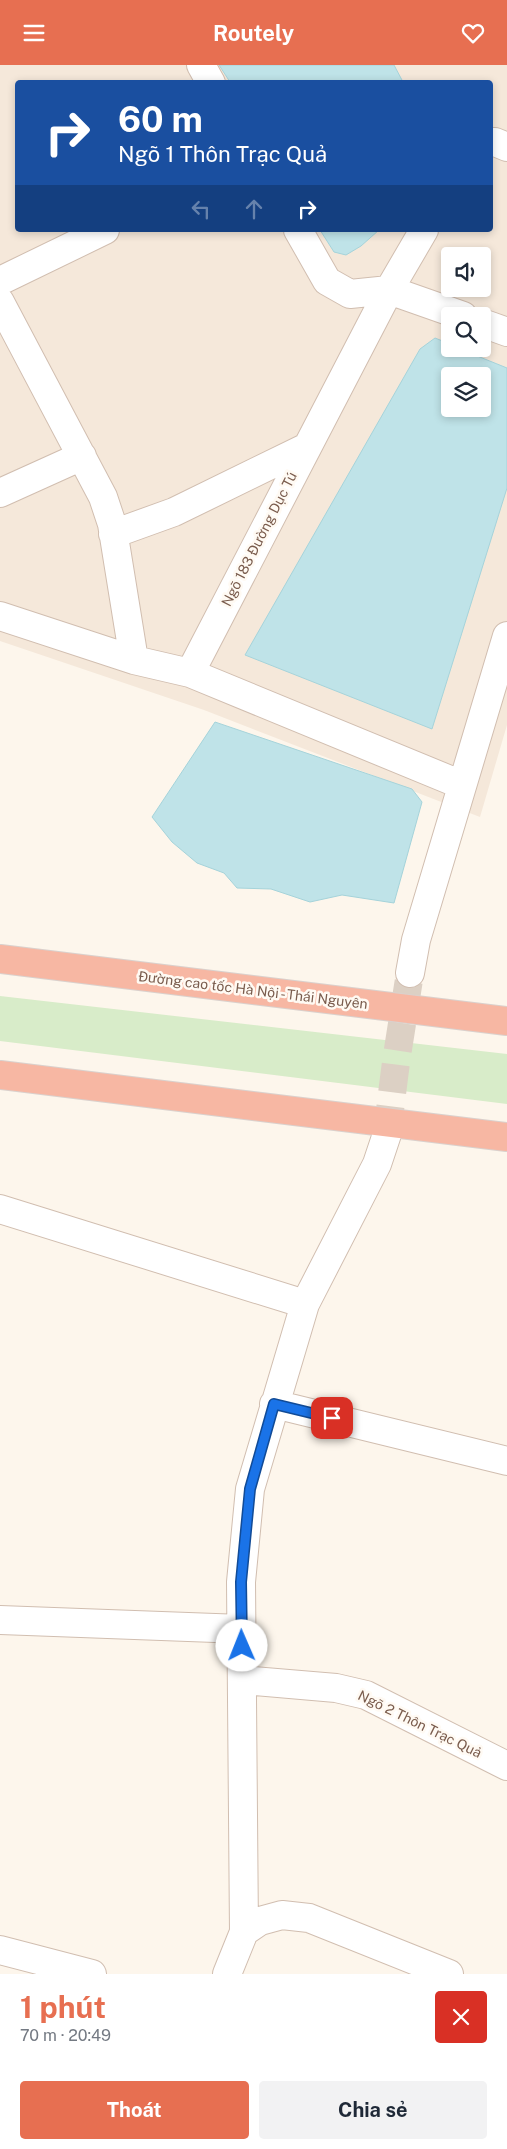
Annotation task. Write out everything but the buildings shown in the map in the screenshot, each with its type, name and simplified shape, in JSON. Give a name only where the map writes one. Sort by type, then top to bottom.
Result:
[{"type":"highway","name":"Đường cao tốc Hà Nội - Thái Nguyên","points":[[0,959],[507,1021]]},
{"type":"highway","points":[[0,1075],[507,1137]]},
{"type":"street","points":[[201,65],[209,80]]},
{"type":"street","points":[[493,142],[507,147]]},
{"type":"street","points":[[0,281],[101,232]]},
{"type":"street","points":[[299,232],[327,281],[350,294],[389,290],[441,308]]},
{"type":"street","name":"Ngõ 183 Đường Dục Tú","points":[[190,673],[389,290],[423,232]]},
{"type":"street","points":[[0,302],[8,334],[82,456],[103,497],[113,534],[134,660]]},
{"type":"street","points":[[491,326],[507,332]]},
{"type":"street","points":[[113,534],[174,512],[307,447]]},
{"type":"street","points":[[0,493],[82,456]]},
{"type":"street","points":[[0,617],[134,660],[190,673],[462,785]]},
{"type":"street","points":[[410,973],[416,940],[507,636]]},
{"type":"street","points":[[227,1974],[244,1932],[241,1582],[250,1489],[305,1304],[377,1164],[387,1134]]},
{"type":"street","points":[[0,1209],[305,1304]]},
{"type":"street","points":[[274,1404],[507,1461]]},
{"type":"street","points":[[0,1620],[242,1629]]},
{"type":"street","name":"Ngõ 2 Thôn Trạc Quả","points":[[242,1680],[336,1688],[366,1695],[507,1767]]},
{"type":"street","points":[[244,1932],[260,1921],[282,1915],[309,1918],[449,1974]]},
{"type":"street","points":[[0,1950],[92,1974]]},
{"type":"shaded area","points":[[0,65],[507,65],[507,725],[480,817],[204,710],[0,641]]},
{"type":"green space","points":[[0,996],[507,1054],[507,1104],[0,1041]]},
{"type":"water","points":[[219,65],[394,65],[402,80],[229,80]]},
{"type":"water","points":[[321,232],[377,232],[361,246],[346,255],[334,252]]},
{"type":"water","points":[[435,338],[441,340],[441,357],[480,357],[507,368],[507,488],[432,729],[245,655],[420,349]]},
{"type":"water","points":[[215,722],[412,789],[422,802],[394,903],[342,895],[310,902],[271,889],[237,888],[224,873],[197,863],[172,842],[152,817]]},
{"type":"tunnel","points":[[387,1134],[410,973]]},
{"type":"route","points":[[242,1646],[241,1582],[250,1489],[274,1404],[332,1418]]}]
